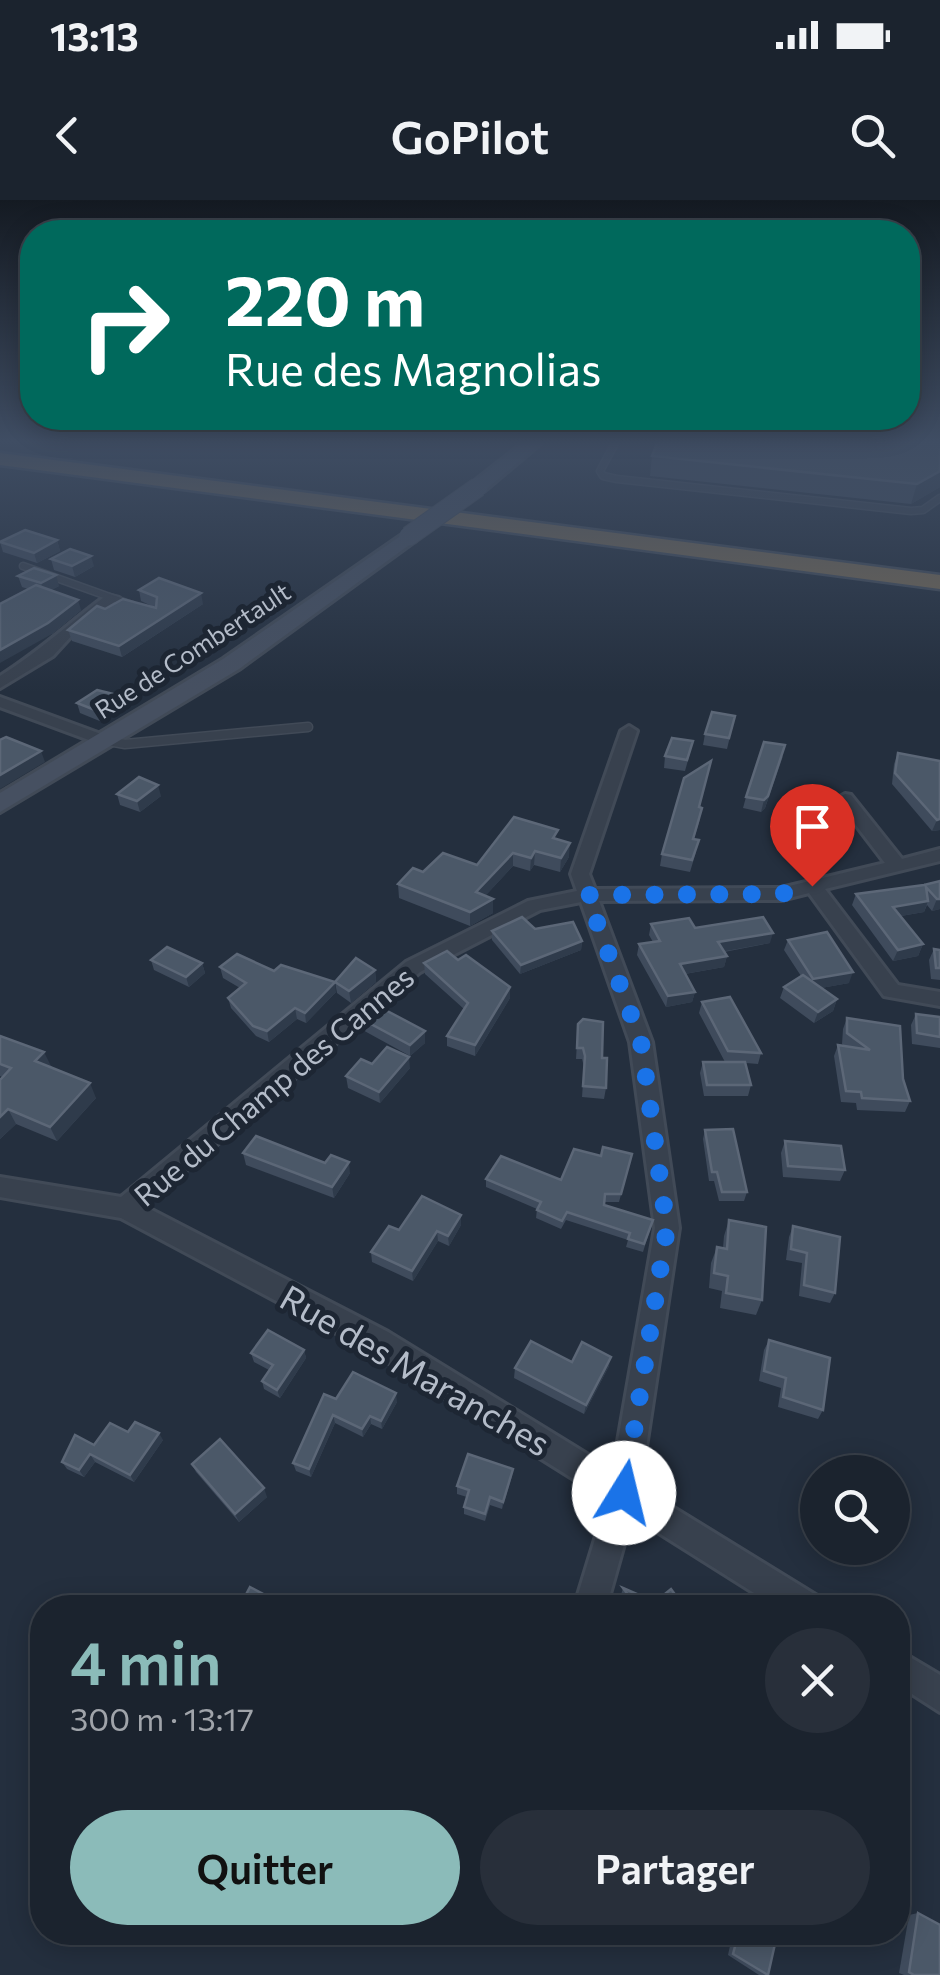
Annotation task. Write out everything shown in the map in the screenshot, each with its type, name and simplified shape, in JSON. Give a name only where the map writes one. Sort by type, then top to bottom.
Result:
[{"type":"highway","points":[[514,526],[940,582]]},
{"type":"highway","points":[[645,526],[940,564]]},
{"type":"street","name":"Rue de Combertault","points":[[0,804],[244,655],[423,526]]},
{"type":"street","points":[[0,682],[48,653],[69,630],[112,598]]},
{"type":"street","points":[[0,702],[103,740]]},
{"type":"street","points":[[594,1595],[624,1493],[667,1228],[641,1042],[580,874],[629,731]]},
{"type":"street","points":[[845,799],[897,865]]},
{"type":"street","name":"Rue du Champ des Cannes","points":[[125,1208],[413,967],[535,905],[587,895],[781,894],[940,855]]},
{"type":"street","points":[[812,886],[891,991],[940,999]]},
{"type":"street","name":"Rue des Maranches","points":[[1,1188],[125,1208],[378,1340],[787,1595]]},
{"type":"street","points":[[910,1674],[940,1694]]},
{"type":"lane","points":[[23,566],[140,608]]},
{"type":"lane","points":[[103,740],[125,744],[308,727]]},
{"type":"building","points":[[25,530],[57,540],[34,553],[0,542]]},
{"type":"building","points":[[70,549],[91,556],[72,566],[51,559]]},
{"type":"building","points":[[34,568],[56,575],[41,583],[18,576]]},
{"type":"building","points":[[159,578],[201,593],[119,646],[68,630],[97,606],[105,609],[123,599],[156,608],[157,597],[139,590]]},
{"type":"building","points":[[36,585],[78,600],[48,623],[0,650],[0,604]]},
{"type":"building","points":[[97,690],[122,696],[100,712],[77,703]]},
{"type":"building","points":[[712,712],[735,716],[729,738],[705,734]]},
{"type":"building","points":[[6,737],[41,751],[0,775],[0,740]]},
{"type":"building","points":[[672,738],[693,741],[687,760],[665,756]]},
{"type":"building","points":[[764,742],[785,745],[764,800],[746,797]]},
{"type":"building","points":[[898,753],[940,761],[940,819],[895,773]]},
{"type":"building","points":[[711,761],[699,807],[702,808],[693,839],[699,840],[692,860],[662,854],[684,778]]},
{"type":"building","points":[[139,777],[158,785],[137,801],[117,794]]},
{"type":"building","points":[[514,817],[558,830],[553,838],[570,843],[561,858],[535,851],[531,858],[513,853],[476,892],[493,899],[470,912],[398,884],[413,868],[423,872],[443,853],[477,865]]},
{"type":"building","points":[[940,881],[940,899],[926,887],[928,901],[893,907],[923,944],[898,950],[856,894],[924,885]]},
{"type":"building","points":[[522,917],[535,929],[573,922],[582,941],[521,965],[492,931]]},
{"type":"building","points":[[763,917],[773,933],[718,942],[727,956],[680,964],[695,992],[668,996],[639,944],[660,941],[651,924],[689,918],[695,928]]},
{"type":"building","points":[[827,932],[853,972],[813,979],[788,940]]},
{"type":"building","points":[[167,947],[202,963],[186,977],[151,960]]},
{"type":"building","points":[[934,949],[940,950],[940,968],[936,968]]},
{"type":"building","points":[[447,951],[458,960],[466,955],[510,987],[475,1045],[447,1036],[468,1003],[424,963]]},
{"type":"building","points":[[237,954],[274,971],[281,965],[335,982],[305,1013],[295,1008],[267,1031],[253,1026],[228,998],[246,983],[220,967]]},
{"type":"building","points":[[356,958],[375,970],[349,991],[335,982]]},
{"type":"building","points":[[803,975],[837,999],[818,1012],[784,987]]},
{"type":"building","points":[[391,989],[394,991],[376,1005],[425,1031],[410,1045],[358,1017]]},
{"type":"building","points":[[730,997],[761,1053],[728,1051],[702,1002]]},
{"type":"building","points":[[916,1014],[940,1017],[940,1037],[917,1033]]},
{"type":"building","points":[[847,1018],[900,1026],[903,1079],[910,1101],[862,1098],[861,1092],[846,1091],[838,1045],[870,1050],[847,1033]]},
{"type":"building","points":[[583,1019],[603,1022],[606,1088],[583,1086],[585,1056],[583,1048],[577,1048],[578,1024]]},
{"type":"building","points":[[0,1036],[44,1052],[35,1061],[90,1083],[50,1127],[8,1109],[0,1117],[0,1080],[11,1068],[0,1064]]},
{"type":"building","points":[[387,1047],[409,1057],[379,1092],[346,1076],[361,1059],[372,1064]]},
{"type":"building","points":[[703,1062],[745,1062],[751,1085],[707,1085]]},
{"type":"building","points":[[733,1129],[747,1192],[722,1192],[717,1172],[712,1172],[705,1130]]},
{"type":"building","points":[[256,1136],[325,1163],[331,1155],[349,1162],[332,1187],[243,1153]]},
{"type":"building","points":[[785,1141],[841,1146],[845,1170],[788,1166]]},
{"type":"building","points":[[603,1147],[632,1154],[621,1194],[605,1194],[604,1205],[653,1220],[644,1244],[628,1239],[630,1233],[567,1212],[562,1221],[537,1210],[541,1202],[486,1179],[501,1156],[561,1180],[574,1149],[601,1156]]},
{"type":"building","points":[[422,1196],[461,1215],[448,1236],[437,1231],[412,1271],[371,1252],[389,1226],[399,1230]]},
{"type":"building","points":[[729,1220],[766,1227],[762,1300],[726,1293],[728,1276],[714,1273],[717,1247],[727,1249]]},
{"type":"building","points":[[793,1226],[840,1237],[835,1293],[804,1285],[807,1253],[791,1249]]},
{"type":"building","points":[[268,1330],[304,1350],[277,1390],[262,1381],[273,1365],[251,1353]]},
{"type":"building","points":[[769,1340],[830,1358],[823,1410],[783,1397],[786,1378],[764,1371]]},
{"type":"building","points":[[531,1341],[572,1362],[582,1342],[611,1357],[586,1405],[515,1368]]},
{"type":"building","points":[[353,1372],[396,1393],[381,1421],[370,1416],[362,1429],[333,1415],[309,1469],[293,1463],[324,1394],[336,1399]]},
{"type":"building","points":[[135,1422],[159,1433],[130,1475],[90,1454],[79,1470],[62,1462],[75,1435],[94,1445],[110,1423],[128,1432]]},
{"type":"building","points":[[220,1439],[264,1488],[235,1514],[192,1464]]},
{"type":"building","points":[[468,1454],[513,1469],[503,1502],[490,1497],[485,1514],[464,1507],[469,1490],[457,1486]]},
{"type":"building","points":[[250,1587],[265,1595],[246,1595]]},
{"type":"building","points":[[918,1913],[940,1925],[940,1975],[909,1972]]},
{"type":"building","points":[[735,1945],[775,1945],[768,1975],[733,1954]]},
{"type":"route","points":[[624,1493],[667,1228],[641,1042],[587,895],[781,894],[812,886]]}]
